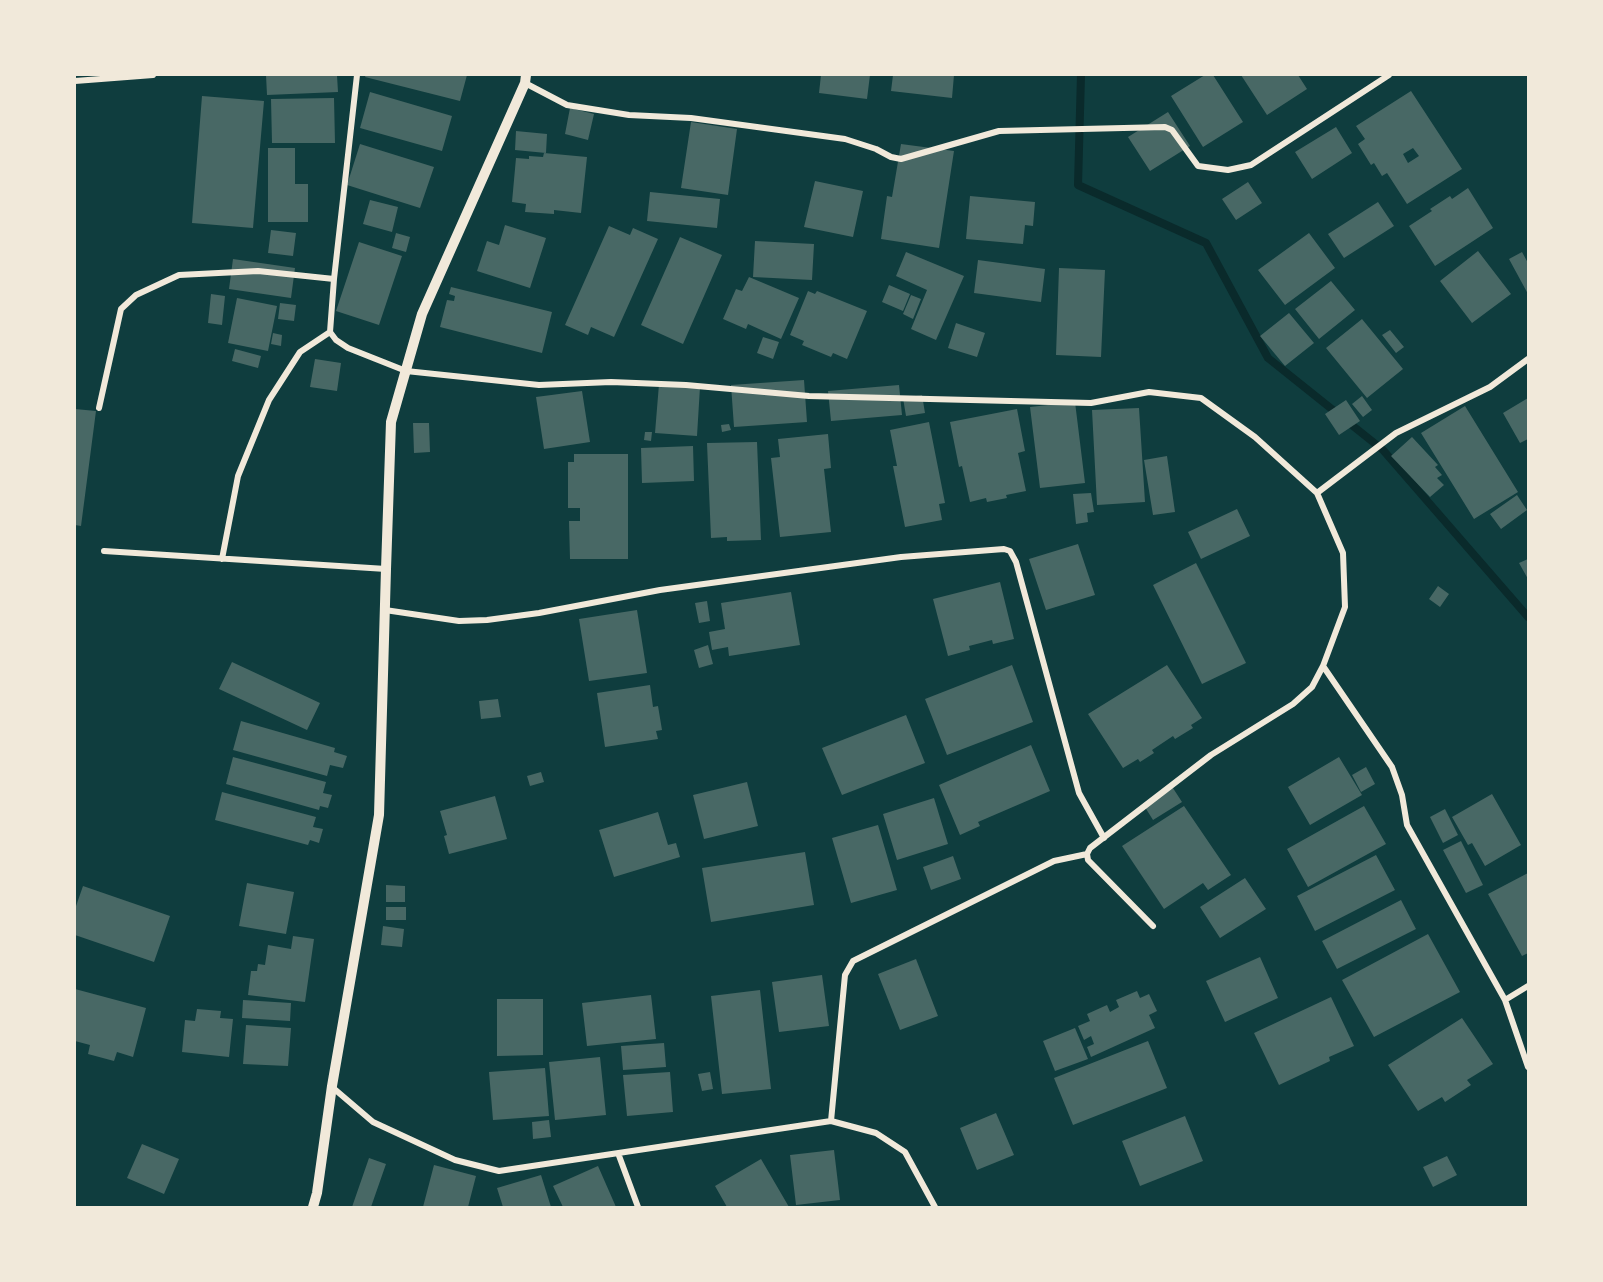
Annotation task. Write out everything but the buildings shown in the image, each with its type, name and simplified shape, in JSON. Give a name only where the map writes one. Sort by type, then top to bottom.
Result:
[{"type":"street","points":[[75,81],[153,75]]},
{"type":"street","points":[[357,75],[330,332],[336,340],[348,348],[406,371],[539,385],[611,382],[675,384],[809,396],[1091,403],[1149,392],[1201,398],[1255,437],[1317,493],[1343,553],[1345,608],[1323,666],[1312,687],[1293,704],[1211,755],[1090,848],[1087,854],[1089,860],[1153,926]]},
{"type":"street","points":[[313,1207],[379,815],[392,422],[422,314],[526,79],[567,105],[629,114],[691,118],[845,139],[901,159],[999,131],[1165,127],[1172,130],[1198,165],[1228,170],[1251,165],[1389,75]]},
{"type":"street","points":[[99,408],[121,309],[136,295],[179,275],[258,271],[334,279]]},
{"type":"street","points":[[222,559],[238,476],[269,400],[300,352],[330,332]]},
{"type":"street","points":[[1317,493],[1396,433],[1490,387],[1528,359]]},
{"type":"street","points":[[385,610],[459,621],[487,620],[539,613],[660,590],[866,561],[1004,549],[1010,551],[1016,562],[1079,793],[1104,838]]},
{"type":"street","points":[[104,551],[386,569]]},
{"type":"street","points":[[1323,666],[1392,767],[1402,795],[1407,825],[1505,1000],[1528,1067]]},
{"type":"street","points":[[831,1121],[845,975],[853,961],[1054,861],[1087,854]]},
{"type":"street","points":[[1505,1000],[1528,986]]},
{"type":"street","points":[[332,1086],[373,1122],[455,1160],[499,1171],[831,1121],[876,1133],[905,1152],[935,1207]]},
{"type":"street","points":[[618,1153],[638,1207]]},
{"type":"waterway","points":[[1081,75],[1078,185],[1206,243],[1268,358],[1383,450],[1528,617]]}]
